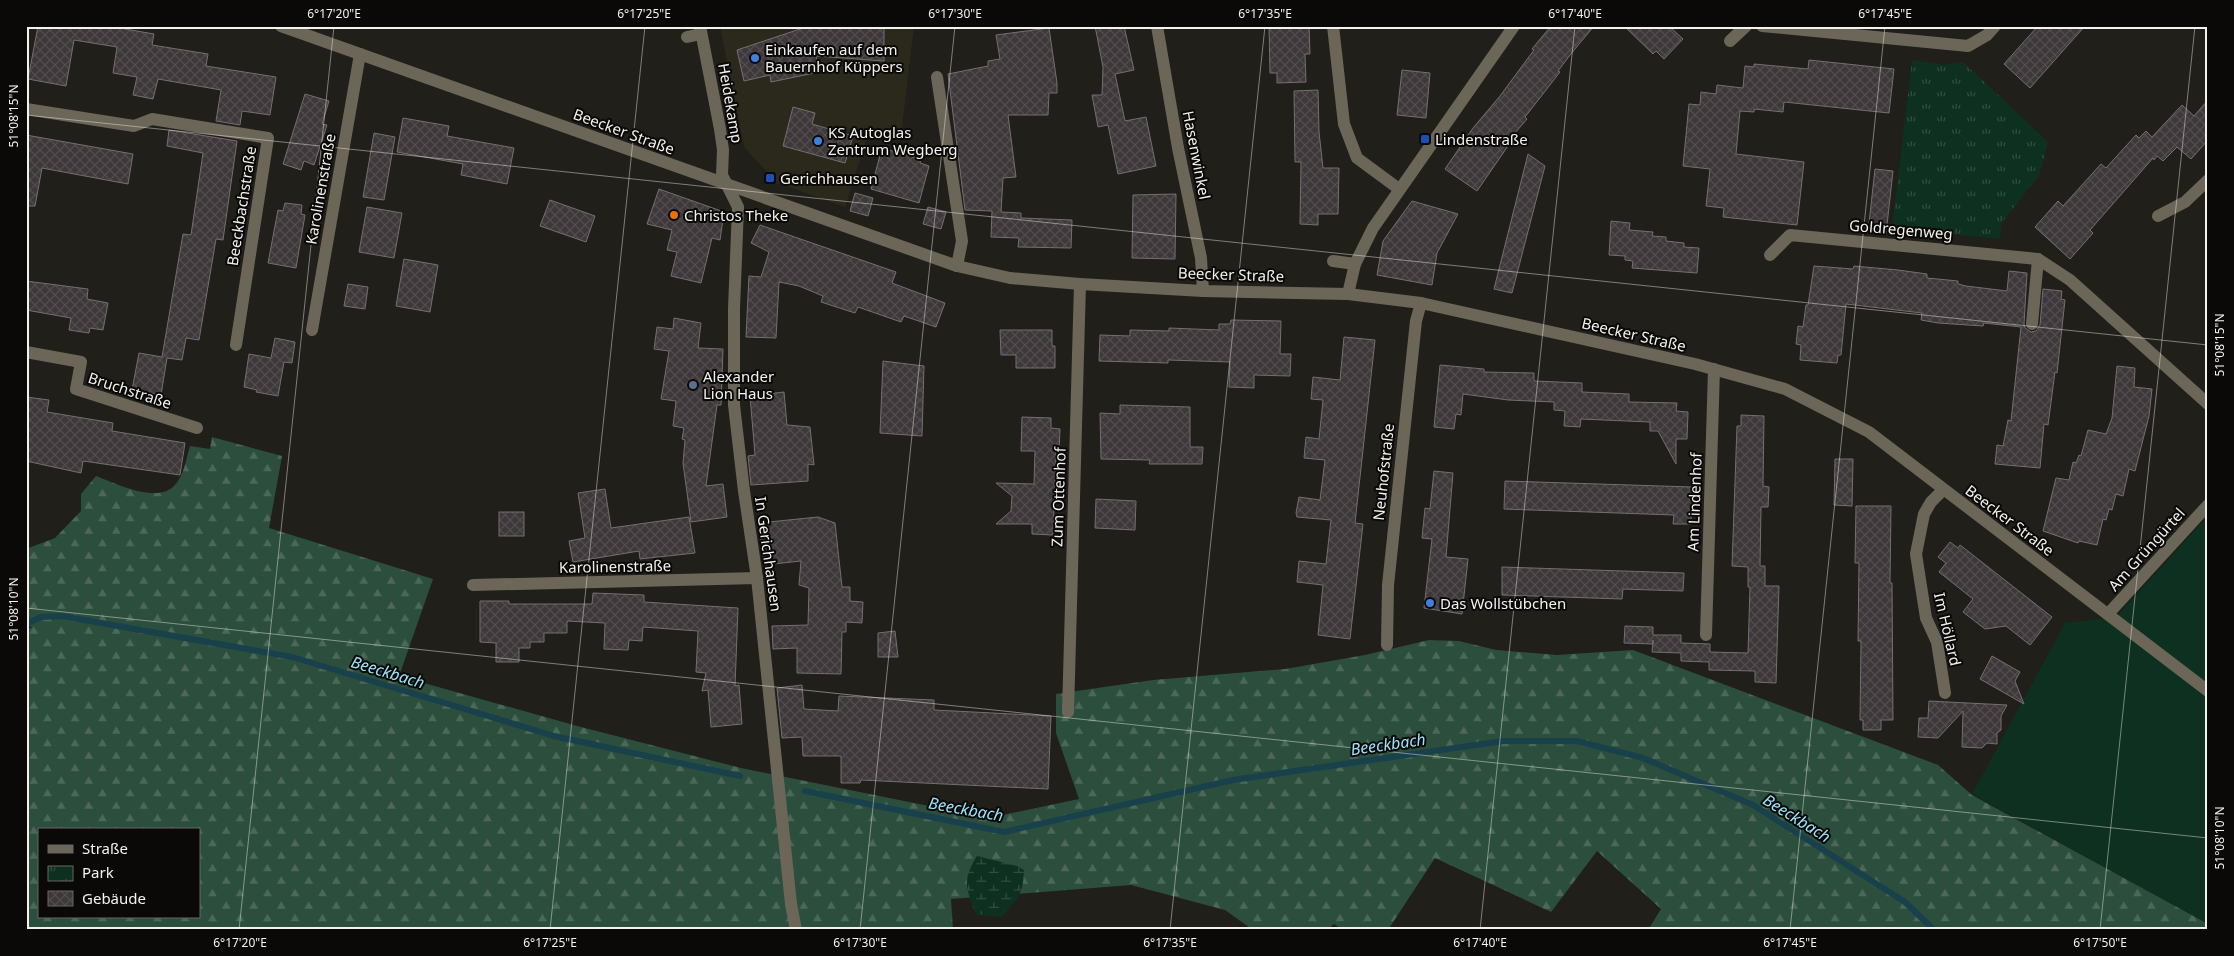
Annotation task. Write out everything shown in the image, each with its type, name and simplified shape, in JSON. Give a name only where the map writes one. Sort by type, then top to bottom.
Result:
[{"type":"street","name":"Beecker Straße","points":[[281,26],[309,31],[360,54],[956,266],[1010,278],[1080,284],[1203,291],[1348,294],[1421,303],[1714,369],[1785,389],[1828,409],[1868,432],[2208,691]]},
{"type":"street","name":"Hasenwinkel","points":[[1157,26],[1178,148],[1206,258],[1203,291]]},
{"type":"street","points":[[1333,26],[1344,124],[1356,158],[1399,189]]},
{"type":"street","points":[[1348,294],[1355,264],[1373,228],[1514,26]]},
{"type":"street","points":[[1730,41],[1746,26]]},
{"type":"street","points":[[1762,26],[1968,46],[1987,35],[1995,26]]},
{"type":"street","points":[[687,37],[701,30]]},
{"type":"street","name":"Heidekamp","points":[[701,30],[720,130],[723,150],[722,175],[726,184]]},
{"type":"street","name":"Karolinenstraße","points":[[312,330],[360,54]]},
{"type":"street","points":[[937,77],[962,241],[956,266]]},
{"type":"street","name":"Beeckbachstraße","points":[[26,109],[134,126],[152,119],[268,138],[236,345]]},
{"type":"street","points":[[2158,216],[2185,202],[2208,180]]},
{"type":"street","name":"In Gerichhausen","points":[[726,184],[738,207],[734,309],[734,405],[757,578],[791,904],[796,930]]},
{"type":"street","name":"Goldregenweg","points":[[1770,255],[1790,235],[2038,259],[2070,280],[2208,404]]},
{"type":"street","points":[[2032,324],[2038,259]]},
{"type":"street","points":[[1333,261],[1355,264]]},
{"type":"street","name":"Zum Ottenhof","points":[[1068,712],[1080,284]]},
{"type":"street","name":"Neuhofstraße","points":[[1387,645],[1389,576],[1416,321],[1421,303]]},
{"type":"street","name":"Bruchstraße","points":[[26,352],[81,362],[76,389],[197,428]]},
{"type":"street","name":"Am Lindenhof","points":[[1706,635],[1714,369]]},
{"type":"street","name":"Im Höllard","points":[[1943,490],[1931,502],[1924,514],[1916,554],[1926,618],[1937,642],[1944,693]]},
{"type":"street","name":"Am Grüngürtel","points":[[2108,614],[2208,505]]},
{"type":"street","name":"Karolinenstraße","points":[[473,586],[757,578]]},
{"type":"shaded area","points":[[720,26],[914,26],[901,136],[870,128],[845,207],[777,183],[744,147]]},
{"type":"green space","points":[[1912,60],[1942,65],[1963,62],[2048,142],[2039,176],[2002,222],[2000,239],[1892,228]]},
{"type":"green space","points":[[212,437],[282,456],[269,528],[433,579],[399,676],[577,726],[741,768],[988,818],[1079,799],[1056,733],[1056,694],[1153,680],[1285,669],[1365,655],[1429,640],[1459,641],[1496,650],[1557,655],[1633,650],[1938,765],[1972,795],[2208,924],[2208,930],[1648,930],[1661,909],[1597,851],[1551,912],[1435,858],[1388,930],[1343,930],[1334,924],[1327,930],[1253,930],[1225,910],[1131,885],[951,899],[953,930],[26,930],[26,630],[32,627],[26,625],[26,549],[55,538],[81,511],[81,494],[96,476],[146,493],[166,491],[174,486],[184,467],[190,446],[210,449]]},
{"type":"green space","points":[[2208,516],[2208,924],[1972,794],[2065,623],[2116,617]]},
{"type":"green space","points":[[977,856],[1017,866],[1024,870],[1021,891],[1011,906],[1000,917],[975,914],[968,891],[967,879]]},
{"type":"building","points":[[38,26],[108,26],[154,34],[152,45],[208,54],[206,66],[276,77],[270,115],[242,111],[240,125],[216,121],[221,90],[158,79],[153,99],[133,95],[137,77],[113,73],[117,47],[74,40],[66,86],[28,79]]},
{"type":"building","points":[[809,26],[884,26],[884,61],[816,56],[819,72],[771,82],[770,75],[744,81],[737,50]]},
{"type":"building","points":[[1095,26],[1124,26],[1134,70],[1115,74],[1125,121],[1146,117],[1156,166],[1118,174],[1108,125],[1098,127],[1092,95],[1102,95],[1103,67]]},
{"type":"building","points":[[1269,26],[1309,26],[1310,54],[1305,54],[1306,82],[1277,83],[1277,73],[1270,73]]},
{"type":"building","points":[[1551,26],[1594,26],[1570,55],[1558,71],[1560,72],[1525,117],[1527,119],[1508,141],[1510,143],[1477,191],[1445,169],[1473,128],[1500,96],[1534,50],[1532,49]]},
{"type":"building","points":[[1624,26],[1669,26],[1683,39],[1664,59],[1656,51],[1653,54]]},
{"type":"building","points":[[2038,26],[2085,26],[2030,88],[2004,64]]},
{"type":"building","points":[[1049,28],[1057,93],[1049,93],[1048,115],[1008,115],[1016,177],[1003,178],[1001,212],[1021,213],[1021,218],[1072,220],[1071,248],[1018,247],[1019,238],[991,237],[992,211],[965,210],[948,74],[988,66],[988,61],[1000,59],[996,35]]},
{"type":"building","points":[[1809,60],[1894,69],[1889,113],[1784,102],[1783,112],[1754,109],[1754,112],[1740,111],[1736,154],[1804,162],[1797,225],[1723,217],[1724,208],[1706,206],[1710,169],[1683,166],[1689,104],[1700,105],[1701,92],[1716,94],[1717,85],[1743,88],[1745,66],[1754,67],[1754,64],[1808,69]]},
{"type":"building","points":[[1402,70],[1430,73],[1426,118],[1397,115]]},
{"type":"building","points":[[1318,90],[1319,132],[1323,168],[1339,168],[1338,214],[1318,214],[1318,225],[1300,224],[1301,162],[1295,162],[1294,91]]},
{"type":"building","points":[[305,94],[329,101],[322,124],[327,125],[314,165],[304,161],[301,170],[283,164]]},
{"type":"building","points":[[2208,100],[2208,140],[2191,159],[2177,147],[2163,161],[2157,156],[2154,160],[2153,158],[2090,230],[2093,233],[2070,259],[2035,227],[2058,201],[2063,206],[2101,164],[2106,168],[2136,135],[2139,138],[2146,131],[2152,137],[2182,105],[2194,116]]},
{"type":"building","name":"KS Autoglas Zentrum Wegberg","points":[[793,107],[815,113],[812,124],[853,136],[845,163],[783,146]]},
{"type":"building","points":[[403,118],[449,126],[447,136],[514,148],[507,184],[461,175],[463,164],[397,152]]},
{"type":"building","points":[[169,130],[237,141],[223,240],[216,239],[199,340],[186,338],[182,360],[167,358],[161,395],[132,390],[139,353],[162,357],[183,234],[191,235],[203,153],[167,146]]},
{"type":"building","points":[[374,133],[395,137],[384,200],[363,197]]},
{"type":"building","points":[[26,135],[133,154],[128,184],[42,168],[35,206],[26,206]]},
{"type":"building","points":[[882,148],[921,159],[920,163],[929,166],[919,203],[871,189]]},
{"type":"building","points":[[1528,154],[1545,166],[1512,293],[1494,289]]},
{"type":"building","points":[[1875,169],[1893,171],[1886,234],[1868,232]]},
{"type":"building","points":[[659,189],[724,212],[720,240],[712,238],[701,283],[671,276],[677,252],[667,250],[672,230],[647,224]]},
{"type":"building","points":[[855,193],[873,198],[868,216],[850,211]]},
{"type":"building","points":[[1176,194],[1175,259],[1132,258],[1133,195]]},
{"type":"building","points":[[550,200],[595,216],[586,242],[540,226]]},
{"type":"building","points":[[1412,201],[1458,214],[1437,253],[1432,285],[1377,275],[1383,241]]},
{"type":"building","points":[[285,203],[302,205],[301,214],[305,215],[296,268],[268,263],[278,210],[283,211]]},
{"type":"building","points":[[367,207],[402,213],[394,258],[359,252]]},
{"type":"building","points":[[928,207],[946,212],[941,229],[923,224]]},
{"type":"building","points":[[1611,221],[1630,223],[1629,230],[1653,232],[1652,236],[1666,237],[1666,241],[1684,243],[1684,247],[1699,248],[1697,273],[1632,268],[1633,261],[1625,260],[1625,256],[1609,255]]},
{"type":"building","points":[[760,225],[896,272],[892,283],[945,303],[936,327],[904,316],[901,322],[858,307],[855,313],[821,302],[823,296],[799,286],[779,282],[776,338],[746,337],[749,276],[761,277],[769,252],[751,243]]},
{"type":"building","points":[[404,259],[438,265],[430,312],[396,306]]},
{"type":"building","points":[[1814,266],[1853,269],[1854,266],[1898,270],[1927,274],[1927,278],[1958,281],[1958,284],[1966,286],[2007,291],[2009,271],[2027,273],[2024,324],[2025,328],[2031,332],[2036,331],[2040,325],[2043,289],[2062,291],[2061,299],[2065,300],[2057,373],[2055,372],[2048,425],[2044,424],[2040,468],[1995,464],[1997,445],[2003,446],[2008,420],[2011,421],[2021,327],[1984,323],[1983,326],[1938,323],[1921,320],[1922,313],[1846,304],[1841,355],[1838,355],[1837,363],[1800,360],[1801,345],[1796,344],[1798,326],[1803,327]]},
{"type":"building","points":[[26,281],[88,289],[87,299],[108,303],[103,330],[90,328],[89,333],[69,330],[71,318],[26,310]]},
{"type":"building","points":[[348,284],[368,287],[365,309],[344,306]]},
{"type":"building","points":[[674,318],[701,323],[698,348],[723,349],[721,405],[717,405],[706,486],[723,484],[727,517],[691,522],[683,463],[685,440],[682,439],[684,428],[673,426],[676,401],[661,399],[669,351],[654,349],[657,327],[673,329]]},
{"type":"building","points":[[1231,320],[1281,321],[1280,354],[1291,354],[1290,376],[1254,375],[1254,388],[1229,387],[1230,362],[1168,360],[1168,363],[1099,361],[1100,335],[1130,336],[1130,330],[1169,331],[1169,328],[1219,330],[1219,324],[1230,324]]},
{"type":"building","points":[[1000,330],[1052,330],[1052,346],[1055,346],[1055,368],[1016,368],[1016,355],[1001,355]]},
{"type":"building","points":[[1344,337],[1375,340],[1355,523],[1363,524],[1350,639],[1318,635],[1323,585],[1297,582],[1299,561],[1326,564],[1331,520],[1297,517],[1296,513],[1299,497],[1320,500],[1325,460],[1304,458],[1306,437],[1319,439],[1323,400],[1311,399],[1313,377],[1340,380]]},
{"type":"building","points":[[275,338],[295,342],[292,363],[284,362],[278,396],[256,392],[257,390],[244,387],[249,354],[271,358]]},
{"type":"building","points":[[883,361],[924,366],[922,436],[880,433]]},
{"type":"building","points":[[1440,365],[1484,369],[1484,372],[1534,373],[1534,381],[1582,383],[1582,392],[1629,394],[1629,402],[1677,403],[1676,411],[1688,412],[1687,439],[1676,439],[1676,464],[1658,431],[1650,431],[1650,422],[1581,419],[1580,427],[1564,426],[1565,411],[1554,410],[1554,402],[1508,400],[1463,394],[1461,415],[1456,414],[1454,429],[1434,427]]},
{"type":"building","points":[[2117,366],[2135,368],[2134,387],[2152,389],[2149,416],[2135,471],[2129,469],[2123,496],[2116,494],[2112,510],[2109,509],[2106,520],[2103,519],[2097,545],[2079,541],[2078,543],[2043,531],[2056,478],[2069,480],[2073,462],[2076,463],[2079,455],[2081,456],[2088,430],[2106,434],[2112,418]]},
{"type":"building","points":[[784,392],[787,425],[810,427],[814,465],[808,464],[808,481],[751,485],[748,456],[755,455],[750,396]]},
{"type":"building","points":[[26,397],[49,400],[47,412],[113,423],[112,431],[185,443],[180,475],[83,461],[81,473],[26,461]]},
{"type":"building","points":[[1120,405],[1190,407],[1190,447],[1203,447],[1202,464],[1149,464],[1150,460],[1101,459],[1100,413],[1120,414]]},
{"type":"building","points":[[1741,415],[1764,416],[1763,486],[1769,487],[1768,507],[1761,507],[1760,566],[1765,566],[1765,586],[1779,586],[1776,683],[1755,682],[1755,671],[1709,670],[1709,662],[1681,661],[1681,653],[1652,652],[1653,644],[1624,643],[1625,626],[1653,627],[1653,635],[1681,635],[1681,643],[1710,644],[1710,652],[1748,653],[1750,587],[1748,587],[1748,567],[1732,566],[1737,426],[1741,426]]},
{"type":"building","points":[[1022,417],[1051,418],[1051,428],[1060,429],[1059,452],[1056,452],[1053,535],[1032,534],[1032,524],[996,524],[1011,511],[1012,496],[996,483],[1034,484],[1035,451],[1021,451]]},
{"type":"building","points":[[1835,459],[1853,459],[1852,506],[1834,505]]},
{"type":"building","points":[[1434,471],[1453,473],[1446,557],[1468,559],[1462,614],[1424,608],[1432,539],[1422,538],[1425,508],[1430,509]]},
{"type":"building","points":[[1505,481],[1692,487],[1691,524],[1673,524],[1674,515],[1504,509]]},
{"type":"building","points":[[605,489],[611,528],[689,517],[695,553],[640,559],[639,551],[573,562],[569,541],[585,538],[578,493]]},
{"type":"building","points":[[1096,499],[1136,501],[1135,530],[1095,528]]},
{"type":"building","points":[[1856,506],[1891,506],[1890,583],[1892,583],[1893,720],[1881,720],[1881,730],[1863,730],[1863,720],[1860,720],[1861,641],[1858,641],[1859,563],[1855,563]]},
{"type":"building","points":[[499,512],[524,512],[524,536],[499,536]]},
{"type":"building","points":[[818,517],[835,523],[842,587],[850,587],[850,601],[863,602],[862,623],[846,622],[846,632],[842,632],[841,674],[797,673],[797,648],[773,649],[772,626],[808,625],[809,588],[799,585],[801,561],[764,565],[759,523]]},
{"type":"building","points":[[1950,542],[1958,548],[1960,545],[2052,617],[2030,645],[2006,626],[1985,629],[1963,612],[1973,599],[1939,572],[1946,563],[1938,557]]},
{"type":"building","points":[[1502,567],[1684,573],[1683,591],[1623,589],[1622,599],[1502,595]]},
{"type":"building","points":[[593,593],[644,595],[644,602],[738,608],[735,686],[739,685],[742,724],[711,727],[708,690],[702,691],[706,673],[696,672],[698,631],[643,627],[642,641],[629,640],[628,650],[604,649],[605,623],[567,621],[567,633],[544,633],[544,642],[530,642],[530,648],[519,648],[519,662],[496,662],[496,643],[480,642],[480,601],[509,601],[509,604],[592,604]]},
{"type":"building","points":[[895,631],[898,657],[878,657],[878,633]]},
{"type":"building","points":[[1992,656],[2020,672],[2015,681],[2024,704],[1980,679]]},
{"type":"building","points":[[802,685],[804,709],[838,711],[839,696],[934,700],[934,710],[1051,716],[1048,789],[861,780],[860,783],[841,783],[841,756],[803,756],[802,737],[782,738],[777,688]]},
{"type":"building","points":[[1929,701],[2007,705],[2001,716],[2001,730],[1997,733],[1997,744],[1987,743],[1982,748],[1962,747],[1963,711],[1938,738],[1918,737],[1919,718],[1928,718]]},
{"type":"waterway","name":"Beeckbach","points":[[26,624],[41,617],[62,616],[292,657],[554,736],[740,776]]},
{"type":"waterway","name":"Beeckbach","points":[[805,791],[1004,832],[1233,780],[1503,741],[1577,741],[1643,758],[1753,805],[1905,902],[1934,930]]},
{"type":"place","name":"Einkaufen auf dem Bauernhof Küppers","points":[[755,58]]},
{"type":"place","name":"Lindenstraße","points":[[1425,139]]},
{"type":"place","name":"KS Autoglas Zentrum Wegberg","points":[[818,141]]},
{"type":"place","name":"Gerichhausen","points":[[770,178]]},
{"type":"place","name":"Christos Theke","points":[[674,215]]},
{"type":"place","name":"Alexander Lion Haus","points":[[693,385]]},
{"type":"place","name":"Das Wollstübchen","points":[[1430,603]]}]
